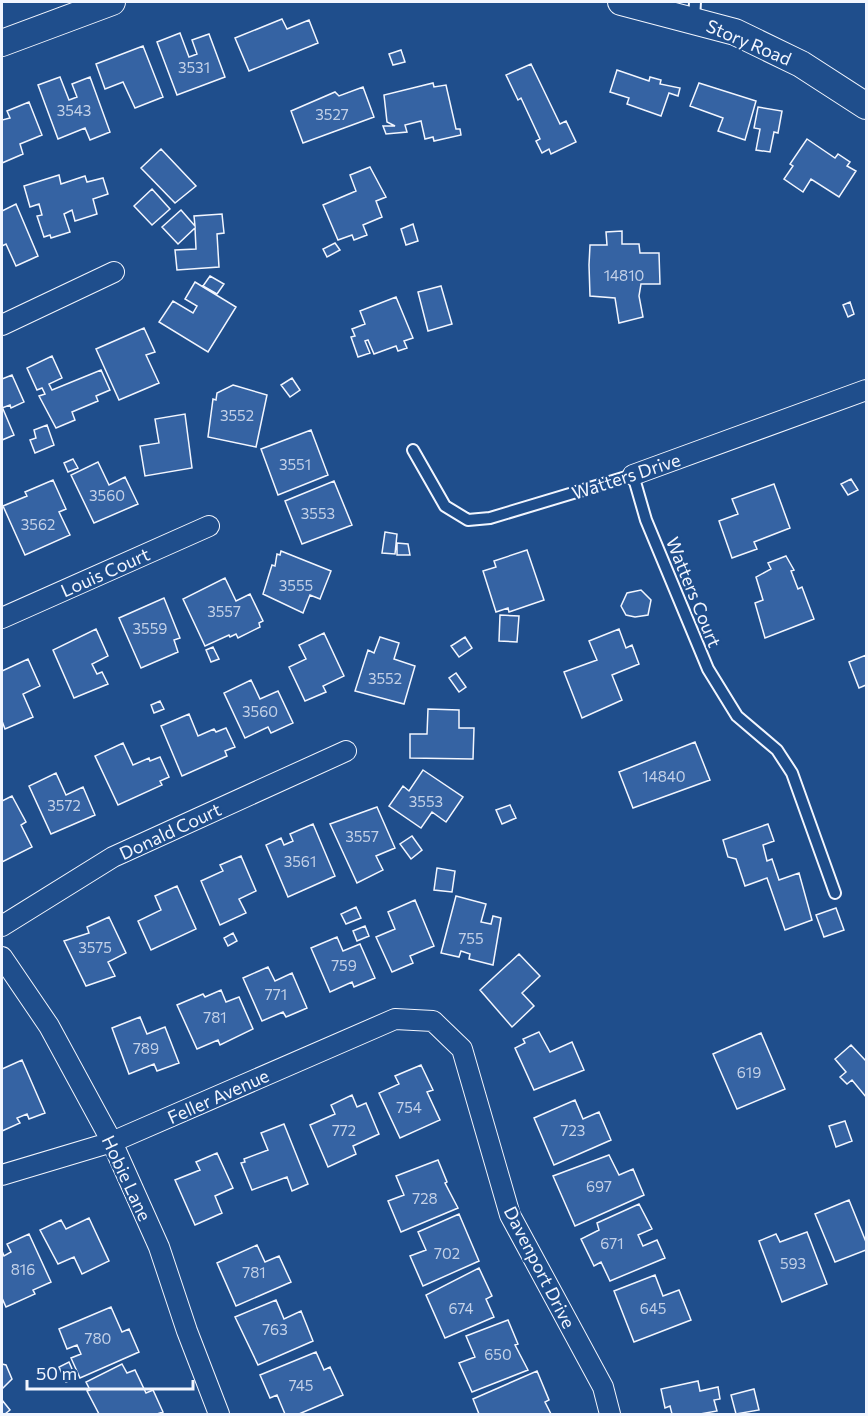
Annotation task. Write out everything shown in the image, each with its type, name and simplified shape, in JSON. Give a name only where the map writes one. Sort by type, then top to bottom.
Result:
[{"type":"street","points":[[2,43],[112,2]]},
{"type":"street","name":"Story Road","points":[[621,2],[694,10],[801,64],[867,106]]},
{"type":"street","points":[[2,325],[114,272]]},
{"type":"street","name":"Watters Drive","points":[[633,475],[867,390]]},
{"type":"street","name":"Louis Court","points":[[2,618],[209,526]]},
{"type":"street","name":"Donald Court","points":[[2,926],[113,857],[346,751]]},
{"type":"street","name":"Hobie Lane","points":[[2,957],[49,1026],[112,1142],[159,1247],[187,1331],[219,1414]]},
{"type":"street","name":"Feller Avenue","points":[[2,1175],[112,1142],[395,1019],[433,1021]]},
{"type":"street","name":"Davenport Drive","points":[[433,1021],[462,1048],[510,1215],[603,1387],[610,1414]]},
{"type":"lane","name":"Watters Drive","points":[[413,450],[445,506],[468,520],[490,518],[633,475]]},
{"type":"lane","name":"Watters Court","points":[[633,475],[646,520],[708,669],[737,716],[777,750],[792,773],[835,892]]},
{"type":"building","points":[[282,19],[287,29],[309,20],[318,43],[249,71],[235,38]]},
{"type":"building","points":[[180,33],[189,57],[197,54],[192,40],[209,34],[225,77],[177,95],[157,42]]},
{"type":"building","points":[[143,46],[163,97],[135,108],[123,82],[105,89],[96,64]]},
{"type":"building","points":[[401,50],[405,62],[393,65],[389,54]]},
{"type":"building","points":[[531,64],[560,124],[566,121],[576,142],[551,154],[549,149],[542,153],[536,141],[540,139],[521,98],[518,100],[506,75]]},
{"type":"building","points":[[617,70],[649,81],[650,77],[661,80],[660,84],[680,88],[678,96],[669,93],[661,116],[627,104],[629,98],[610,92]]},
{"type":"building","points":[[60,77],[69,100],[77,97],[72,84],[90,77],[110,132],[90,140],[85,128],[58,139],[38,85]]},
{"type":"building","points":[[433,83],[434,87],[446,85],[456,129],[460,129],[461,135],[434,141],[433,137],[425,139],[421,121],[405,125],[407,132],[386,134],[383,126],[395,126],[387,122],[384,95]]},
{"type":"building","points":[[699,83],[756,101],[745,140],[718,131],[723,118],[690,106]]},
{"type":"building","points":[[363,87],[374,117],[303,143],[291,111],[335,92],[339,96]]},
{"type":"building","points":[[29,102],[42,135],[20,144],[23,154],[2,163],[2,120],[10,118],[7,111]]},
{"type":"building","points":[[758,107],[782,111],[778,133],[774,132],[770,152],[756,150],[760,129],[754,128]]},
{"type":"building","points":[[807,139],[835,158],[838,154],[850,162],[847,166],[856,171],[839,197],[811,179],[803,192],[784,179],[793,166],[790,164]]},
{"type":"building","points":[[161,149],[196,186],[175,203],[141,168]]},
{"type":"building","points":[[370,167],[386,197],[376,201],[382,217],[363,225],[367,235],[354,240],[352,235],[338,240],[323,205],[356,191],[350,175]]},
{"type":"building","points":[[59,175],[61,184],[85,176],[87,182],[103,178],[108,194],[93,199],[97,214],[75,221],[72,210],[64,214],[70,232],[51,238],[50,235],[44,237],[37,216],[42,215],[39,204],[30,207],[24,186]]},
{"type":"building","points":[[152,189],[170,209],[152,225],[134,206]]},
{"type":"building","points":[[16,204],[38,256],[16,266],[6,244],[2,246],[2,211]]},
{"type":"building","points":[[181,210],[195,226],[194,216],[222,214],[224,233],[217,234],[219,267],[177,270],[175,250],[196,249],[195,228],[178,244],[162,227]]},
{"type":"building","points":[[413,224],[418,241],[406,245],[401,229]]},
{"type":"building","points":[[622,231],[622,244],[639,244],[640,253],[659,253],[660,284],[641,284],[639,296],[643,317],[619,323],[615,298],[590,296],[589,265],[590,245],[607,245],[606,232]]},
{"type":"building","points":[[335,243],[340,250],[327,257],[323,249]]},
{"type":"building","points":[[210,276],[224,284],[217,294],[203,286]]},
{"type":"building","points":[[195,282],[236,307],[208,352],[159,322],[173,301],[193,313],[197,306],[185,299]]},
{"type":"building","points":[[441,286],[452,324],[428,331],[418,292]]},
{"type":"building","points":[[396,297],[413,338],[404,341],[407,348],[398,351],[396,346],[374,354],[368,340],[365,341],[370,353],[358,357],[351,337],[355,336],[352,329],[365,324],[360,311]]},
{"type":"building","points":[[850,302],[854,314],[848,317],[843,305]]},
{"type":"building","points":[[144,328],[155,352],[146,355],[159,383],[119,400],[96,349]]},
{"type":"building","points":[[52,356],[62,378],[49,384],[52,390],[101,370],[110,390],[96,396],[98,401],[72,412],[75,420],[56,428],[39,396],[45,394],[42,388],[37,390],[27,368]]},
{"type":"building","points":[[12,375],[24,402],[11,408],[10,405],[2,408],[2,379]]},
{"type":"building","points":[[292,378],[300,390],[290,397],[281,385]]},
{"type":"building","points":[[233,385],[267,395],[256,447],[208,437],[213,399],[216,400],[217,393]]},
{"type":"building","points":[[2,410],[14,435],[2,440]]},
{"type":"building","points":[[185,414],[192,468],[145,476],[140,446],[159,443],[155,419]]},
{"type":"building","points":[[47,425],[54,445],[35,453],[30,440],[36,438],[34,430]]},
{"type":"building","points":[[311,430],[328,475],[278,495],[261,449]]},
{"type":"building","points":[[73,459],[78,468],[68,472],[64,463]]},
{"type":"building","points":[[98,462],[109,485],[125,477],[138,504],[94,523],[71,475]]},
{"type":"building","points":[[851,479],[858,490],[848,495],[841,484]]},
{"type":"building","points":[[53,480],[66,509],[59,512],[70,535],[25,555],[3,506],[27,496],[25,492]]},
{"type":"building","points":[[334,481],[352,525],[302,544],[285,501]]},
{"type":"building","points":[[774,484],[790,528],[754,542],[757,549],[732,558],[719,521],[738,514],[732,499]]},
{"type":"building","points":[[385,532],[397,534],[395,554],[382,553]]},
{"type":"building","points":[[397,543],[408,544],[410,555],[397,555]]},
{"type":"building","points":[[527,550],[544,600],[509,612],[508,608],[496,612],[483,571],[496,567],[494,561]]},
{"type":"building","points":[[281,551],[331,571],[320,599],[310,595],[303,613],[263,594],[272,565],[275,566],[277,554],[280,555]]},
{"type":"building","points":[[786,556],[794,570],[791,571],[798,589],[802,587],[814,619],[765,638],[755,603],[763,600],[756,577],[771,569],[768,563]]},
{"type":"building","points":[[225,578],[236,601],[250,594],[263,621],[259,623],[260,627],[238,638],[236,634],[230,637],[229,635],[205,646],[183,599]]},
{"type":"building","points":[[641,590],[651,600],[648,615],[635,617],[626,615],[621,606],[627,593]]},
{"type":"building","points":[[164,598],[180,638],[174,640],[178,652],[141,668],[119,618]]},
{"type":"building","points":[[500,615],[519,616],[517,642],[499,641]]},
{"type":"building","points":[[96,629],[108,656],[92,664],[97,674],[102,672],[108,684],[74,698],[53,650]]},
{"type":"building","points":[[619,629],[626,648],[632,645],[639,664],[612,675],[622,700],[582,718],[564,672],[597,660],[589,641]]},
{"type":"building","points":[[324,633],[344,676],[323,686],[326,692],[305,701],[289,667],[306,659],[299,645]]},
{"type":"building","points":[[380,637],[399,643],[394,659],[415,666],[404,704],[355,691],[368,650],[374,653]]},
{"type":"building","points":[[465,637],[472,648],[459,657],[451,646]]},
{"type":"building","points":[[213,647],[219,659],[211,662],[206,650]]},
{"type":"building","points":[[866,655],[866,685],[859,688],[849,662]]},
{"type":"building","points":[[28,659],[40,686],[23,694],[33,717],[5,729],[2,721],[2,671]]},
{"type":"building","points":[[456,673],[466,687],[459,692],[449,678]]},
{"type":"building","points":[[251,680],[260,699],[278,691],[293,723],[271,733],[268,727],[245,738],[224,693]]},
{"type":"building","points":[[160,701],[164,709],[154,713],[151,705]]},
{"type":"building","points":[[428,709],[459,710],[459,728],[474,728],[473,759],[410,758],[410,734],[427,734]]},
{"type":"building","points":[[189,714],[198,736],[214,729],[216,732],[226,728],[235,747],[225,751],[227,756],[182,776],[161,726]]},
{"type":"building","points":[[695,742],[710,780],[633,808],[619,772]]},
{"type":"building","points":[[123,743],[133,765],[149,758],[150,761],[160,757],[169,777],[160,781],[162,785],[118,805],[95,756]]},
{"type":"building","points":[[423,770],[463,797],[446,822],[432,812],[421,828],[389,806],[403,786],[409,791]]},
{"type":"building","points":[[56,773],[66,795],[83,787],[95,815],[51,834],[29,786]]},
{"type":"building","points":[[12,796],[26,822],[21,825],[32,847],[2,862],[2,801]]},
{"type":"building","points":[[510,805],[516,818],[502,824],[496,810]]},
{"type":"building","points":[[377,807],[395,848],[376,856],[383,870],[357,883],[330,824]]},
{"type":"building","points":[[313,824],[335,876],[288,897],[266,845],[281,838],[284,845],[293,841],[290,834]]},
{"type":"building","points":[[768,824],[774,841],[763,845],[767,861],[772,859],[779,880],[799,873],[812,920],[785,930],[767,878],[745,886],[736,859],[728,857],[723,840]]},
{"type":"building","points":[[412,836],[422,850],[411,859],[400,844]]},
{"type":"building","points":[[241,856],[256,891],[239,899],[246,913],[220,925],[201,881],[223,871],[220,865]]},
{"type":"building","points":[[437,868],[455,871],[452,892],[434,890]]},
{"type":"building","points":[[177,886],[196,929],[151,950],[138,921],[161,910],[155,896]]},
{"type":"building","points":[[456,896],[486,904],[481,922],[491,924],[493,916],[501,918],[493,965],[469,959],[470,954],[461,951],[459,957],[441,953]]},
{"type":"building","points":[[415,900],[434,946],[410,956],[413,963],[392,972],[376,937],[395,929],[388,912]]},
{"type":"building","points":[[356,907],[361,918],[346,924],[341,914]]},
{"type":"building","points":[[836,908],[844,930],[824,937],[816,915]]},
{"type":"building","points":[[109,917],[126,953],[108,962],[115,976],[86,986],[64,941],[89,933],[87,927]]},
{"type":"building","points":[[365,926],[369,936],[357,941],[353,931]]},
{"type":"building","points":[[233,933],[237,941],[228,946],[224,938]]},
{"type":"building","points":[[337,937],[343,951],[360,944],[375,978],[354,987],[352,982],[330,992],[311,948]]},
{"type":"building","points":[[519,954],[540,976],[522,993],[534,1006],[512,1027],[480,990]]},
{"type":"building","points":[[268,967],[275,981],[292,973],[307,1008],[286,1017],[283,1012],[262,1021],[243,978]]},
{"type":"building","points":[[221,990],[226,1002],[239,997],[253,1029],[220,1045],[218,1040],[197,1049],[177,1005],[203,994],[205,997]]},
{"type":"building","points":[[140,1017],[147,1034],[165,1027],[179,1063],[157,1071],[154,1064],[129,1074],[112,1028]]},
{"type":"building","points":[[539,1032],[550,1052],[572,1042],[584,1070],[534,1090],[515,1048],[525,1043],[523,1039]]},
{"type":"building","points":[[761,1033],[785,1089],[737,1109],[713,1054]]},
{"type":"building","points":[[851,1045],[866,1061],[866,1097],[852,1080],[847,1084],[840,1077],[846,1072],[835,1059]]},
{"type":"building","points":[[22,1060],[45,1113],[29,1119],[27,1114],[17,1118],[20,1123],[2,1131],[2,1069]]},
{"type":"building","points":[[421,1065],[433,1090],[427,1092],[440,1120],[400,1138],[379,1093],[399,1084],[395,1076]]},
{"type":"building","points":[[352,1095],[357,1107],[366,1103],[379,1134],[353,1146],[356,1154],[328,1167],[310,1125],[335,1114],[331,1105]]},
{"type":"building","points":[[575,1100],[583,1119],[599,1112],[611,1140],[554,1165],[534,1118]]},
{"type":"building","points":[[845,1121],[852,1141],[836,1147],[829,1126]]},
{"type":"building","points":[[284,1124],[308,1184],[292,1191],[287,1177],[252,1190],[241,1163],[245,1162],[244,1159],[268,1150],[261,1133]]},
{"type":"building","points":[[217,1153],[233,1188],[215,1196],[222,1213],[195,1225],[175,1180],[200,1170],[196,1162]]},
{"type":"building","points":[[609,1155],[619,1175],[633,1169],[644,1195],[575,1226],[553,1176]]},
{"type":"building","points":[[438,1160],[447,1182],[445,1183],[458,1208],[401,1232],[388,1201],[404,1195],[396,1176]]},
{"type":"building","points":[[849,1200],[866,1242],[866,1250],[835,1262],[815,1214]]},
{"type":"building","points":[[639,1204],[652,1229],[638,1235],[643,1246],[657,1240],[665,1258],[610,1281],[601,1262],[594,1266],[581,1239],[599,1230],[597,1223]]},
{"type":"building","points":[[459,1214],[479,1261],[423,1286],[410,1256],[426,1250],[418,1232]]},
{"type":"building","points":[[89,1218],[109,1261],[82,1274],[74,1257],[58,1264],[40,1230],[61,1220],[66,1229]]},
{"type":"building","points":[[807,1232],[827,1284],[782,1302],[759,1241],[776,1234],[780,1242]]},
{"type":"building","points":[[29,1234],[51,1282],[33,1290],[35,1294],[6,1307],[2,1298],[2,1251],[4,1256],[11,1252],[7,1244]]},
{"type":"building","points":[[257,1245],[265,1262],[279,1256],[291,1282],[236,1306],[217,1263]]},
{"type":"building","points":[[479,1268],[492,1296],[486,1299],[494,1317],[445,1338],[426,1295]]},
{"type":"building","points":[[655,1275],[663,1296],[679,1290],[691,1320],[634,1342],[614,1291]]},
{"type":"building","points":[[276,1300],[284,1319],[301,1311],[313,1341],[258,1365],[235,1317]]},
{"type":"building","points":[[111,1307],[122,1332],[129,1329],[139,1352],[80,1378],[71,1358],[81,1354],[77,1345],[67,1349],[59,1329]]},
{"type":"building","points":[[508,1320],[518,1344],[515,1345],[528,1370],[472,1392],[459,1363],[475,1357],[466,1336]]},
{"type":"building","points":[[316,1352],[324,1370],[330,1367],[343,1395],[299,1414],[285,1414],[277,1395],[270,1398],[260,1375]]},
{"type":"building","points":[[69,1362],[76,1378],[66,1382],[59,1367]]},
{"type":"building","points":[[2,1364],[6,1365],[12,1379],[2,1389]]},
{"type":"building","points":[[122,1364],[127,1373],[135,1370],[146,1393],[153,1390],[163,1412],[157,1414],[99,1414],[87,1391],[90,1390],[86,1382]]},
{"type":"building","points":[[537,1371],[549,1400],[545,1402],[551,1414],[479,1414],[473,1399]]},
{"type":"building","points":[[698,1381],[700,1391],[718,1387],[720,1399],[714,1400],[717,1411],[700,1414],[672,1414],[670,1406],[665,1408],[661,1389]]},
{"type":"building","points":[[754,1389],[759,1410],[736,1414],[731,1395]]},
{"type":"building","points":[[2,1400],[10,1410],[5,1414],[2,1414]]}]
